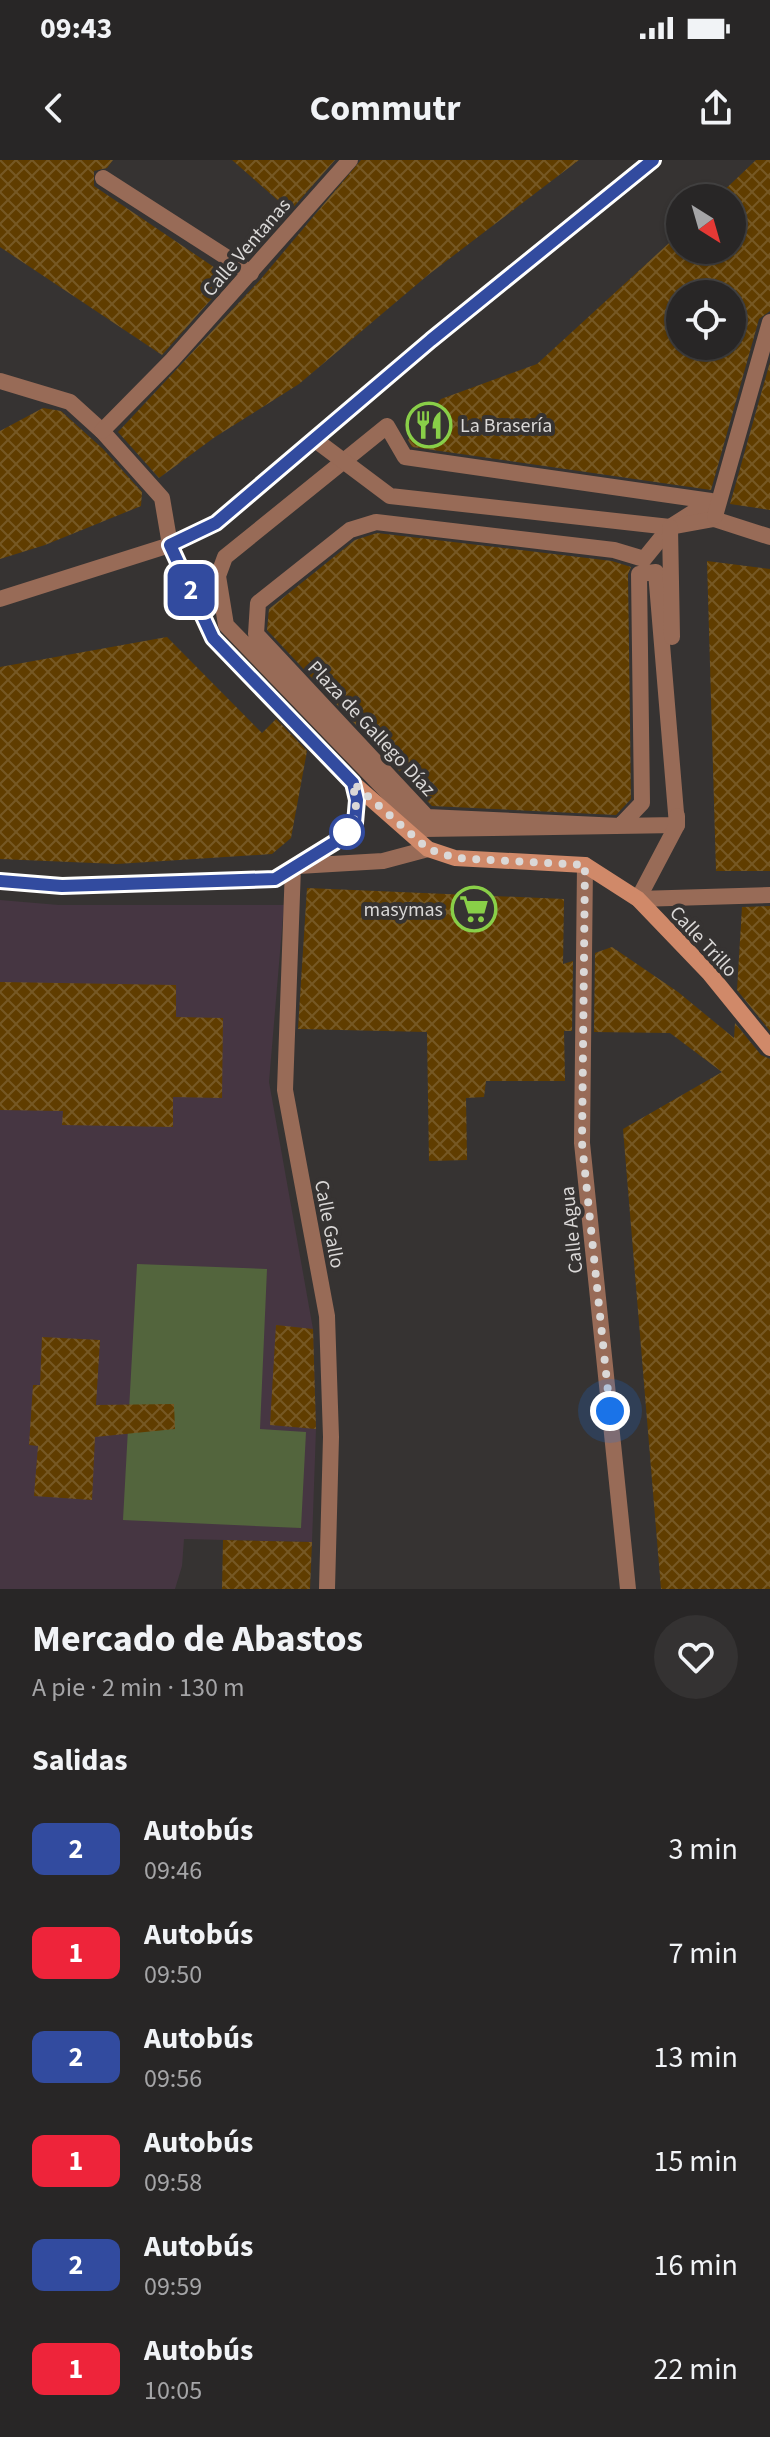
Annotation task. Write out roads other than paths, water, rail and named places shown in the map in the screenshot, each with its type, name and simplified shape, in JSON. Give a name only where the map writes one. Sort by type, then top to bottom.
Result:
[{"type":"street","name":"Calle Ventanas","points":[[102,431],[172,360],[350,160]]},
{"type":"street","points":[[0,599],[170,545],[216,523],[653,160]]},
{"type":"street","points":[[103,178],[251,273]]},
{"type":"street","points":[[714,519],[770,322]]},
{"type":"street","points":[[0,381],[70,402],[102,431],[162,498],[170,545],[213,638],[353,783],[428,849],[455,858],[585,865],[638,899],[770,895]]},
{"type":"street","name":"Plaza de Gallego Díaz","points":[[670,527],[644,559],[614,550],[376,522],[350,530],[258,603],[256,634],[427,817],[620,826],[642,803],[639,574],[656,572],[677,825],[423,829],[226,625],[218,576],[225,557],[387,426],[405,457],[711,501],[670,527]]},
{"type":"street","points":[[314,439],[390,496],[670,527],[714,519],[770,537]]},
{"type":"street","points":[[638,899],[677,825],[670,527]]},
{"type":"street","points":[[0,881],[62,886],[275,879],[335,842],[355,823],[357,800],[353,783]]},
{"type":"street","points":[[293,867],[383,861],[428,849]]},
{"type":"street","name":"Calle Agua","points":[[585,865],[582,1143],[628,1589]]},
{"type":"street","name":"Calle Gallo","points":[[293,867],[285,1090],[327,1316],[331,1437],[327,1589]]},
{"type":"street","name":"Calle Trillo","points":[[638,899],[709,973],[770,1048]]},
{"type":"place","name":"La Brasería","points":[[429,425]]},
{"type":"place","name":"masymas","points":[[474,909]]}]
